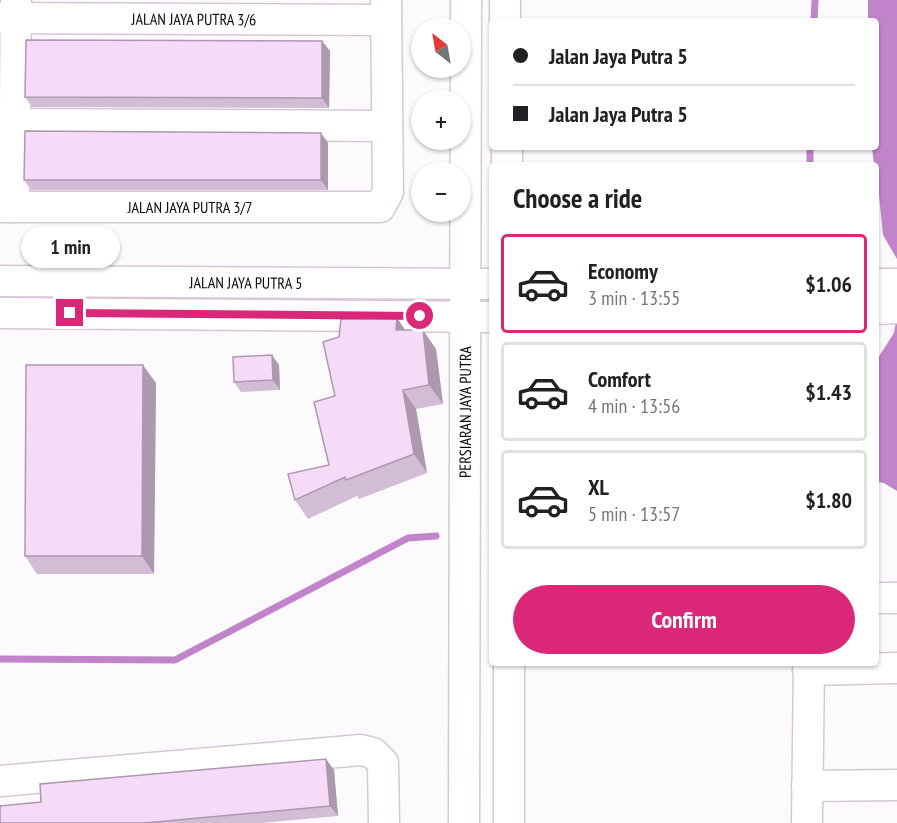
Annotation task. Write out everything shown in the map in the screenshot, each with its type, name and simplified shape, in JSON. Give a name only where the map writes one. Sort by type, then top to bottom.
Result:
[{"type":"street","name":"PERSIARAN JAYA PUTRA","points":[[464,823],[479,316],[466,0]]},
{"type":"street","points":[[505,0],[506,18]]},
{"type":"street","points":[[8,124],[387,126],[386,10]]},
{"type":"street","name":"JALAN JAYA PUTRA 3/6","points":[[11,12],[386,10]]},
{"type":"street","points":[[7,207],[11,12]]},
{"type":"street","name":"JALAN JAYA PUTRA 3/7","points":[[7,207],[380,207],[388,192],[387,126]]},
{"type":"street","name":"JALAN JAYA PUTRA 5","points":[[0,281],[479,284]]},
{"type":"street","points":[[881,299],[897,284]]},
{"type":"street","name":"JALAN JAYA PUTRA 5","points":[[0,313],[479,316]]},
{"type":"street","points":[[879,598],[897,598]]},
{"type":"street","points":[[508,823],[509,666]]},
{"type":"street","points":[[807,823],[809,667],[897,668]]},
{"type":"street","points":[[0,781],[361,750],[373,753],[383,763],[384,823]]},
{"type":"street","points":[[807,786],[897,784]]},
{"type":"shaded area","points":[[868,0],[897,0],[897,259],[883,235],[879,195],[879,162],[874,162],[872,150],[879,150],[879,18],[868,18]]},
{"type":"shaded area","points":[[897,316],[897,491],[879,482],[879,356],[894,333]]},
{"type":"building","points":[[26,40],[322,41],[322,98],[25,97]]},
{"type":"building","points":[[25,131],[321,133],[321,180],[24,180]]},
{"type":"building","points":[[397,318],[396,330],[423,330],[429,385],[403,390],[414,454],[346,480],[345,477],[295,500],[288,474],[329,465],[314,402],[335,396],[323,342],[339,337],[341,319]]},
{"type":"building","points":[[272,355],[273,380],[234,382],[233,357]]},
{"type":"building","points":[[26,365],[143,365],[142,556],[25,556]]},
{"type":"building","points":[[326,759],[330,806],[144,823],[0,823],[0,806],[41,802],[40,784]]},
{"type":"waterway","points":[[814,18],[815,0]]},
{"type":"waterway","points":[[810,150],[810,162]]},
{"type":"waterway","points":[[0,659],[175,660],[408,538],[436,536]]},
{"type":"route","points":[[70,313],[420,316]]}]
